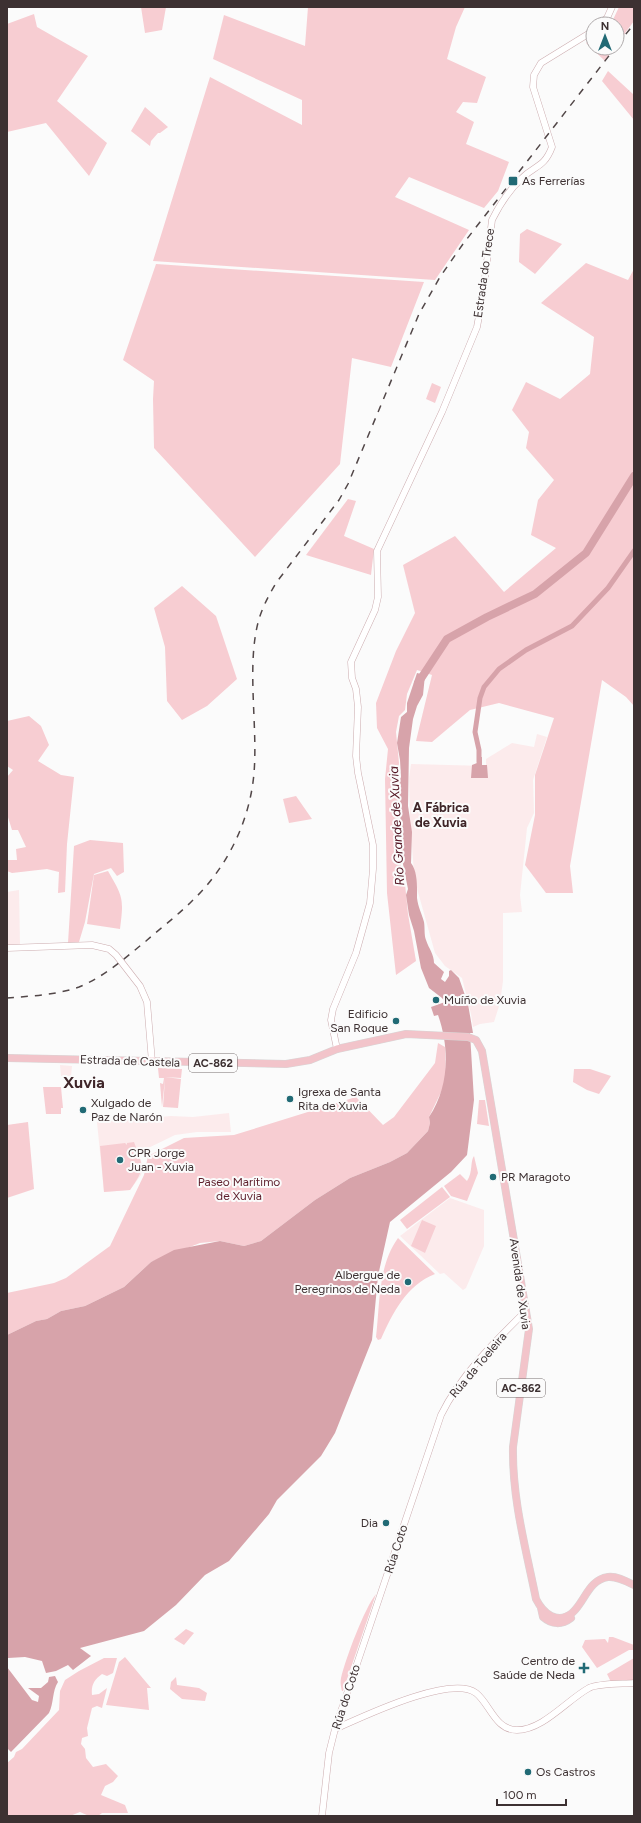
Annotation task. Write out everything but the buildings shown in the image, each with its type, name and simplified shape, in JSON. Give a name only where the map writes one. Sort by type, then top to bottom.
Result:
[{"type":"main road","name":"Estrada de Castela","points":[[7,1058],[286,1064],[310,1060],[337,1049],[406,1034],[441,1036]]},
{"type":"main road","name":"Avenida de Xuvia","points":[[441,1036],[472,1038],[478,1042],[482,1051],[526,1311],[529,1329],[513,1447],[513,1473],[517,1506],[536,1599],[541,1608],[543,1617],[549,1622],[564,1623],[571,1618],[573,1612],[592,1585],[601,1580],[607,1577],[615,1577],[634,1585]]},
{"type":"street","name":"Estrada do Trece","points":[[337,1049],[331,1020],[333,1009],[356,953],[370,903],[373,869],[373,846],[356,756],[358,707],[350,670],[353,654],[375,610],[378,597],[377,551],[442,412],[477,326],[483,294],[492,220],[496,212],[522,178],[544,163],[552,147],[533,87],[534,75],[542,63],[585,36]]},
{"type":"street","points":[[7,948],[92,945],[110,949],[140,986],[147,1002],[152,1062]]},
{"type":"street","name":"Rúa da Toeleira","points":[[407,1516],[441,1415],[448,1401],[462,1380],[526,1311]]},
{"type":"street","name":"Rúa Coto","points":[[385,1582],[407,1516]]},
{"type":"street","name":"Rúa do Coto","points":[[322,1816],[329,1753],[335,1728],[385,1582]]},
{"type":"street","points":[[335,1728],[406,1698],[422,1693],[468,1690],[477,1694],[501,1724],[509,1729],[516,1730],[539,1724],[590,1687],[634,1683]]},
{"type":"shaded area","points":[[417,673],[425,675],[423,695],[417,706],[413,719],[409,748],[408,806],[412,832],[411,863],[416,875],[417,898],[424,922],[425,938],[434,963],[444,972],[441,979],[445,982],[449,976],[449,971],[451,970],[459,978],[468,1004],[473,1033],[470,1033],[474,1100],[467,1155],[451,1172],[390,1222],[378,1276],[372,1340],[335,1433],[321,1456],[277,1500],[269,1514],[229,1561],[205,1575],[176,1605],[144,1631],[80,1648],[91,1656],[73,1670],[68,1665],[56,1671],[46,1673],[42,1661],[25,1657],[8,1658],[7,1660],[7,1335],[36,1321],[47,1319],[61,1311],[85,1306],[124,1287],[151,1262],[174,1250],[220,1241],[244,1246],[261,1241],[315,1200],[350,1178],[390,1162],[407,1153],[428,1131],[430,1123],[429,1117],[441,1093],[446,1068],[446,1054],[442,1028],[438,1015],[434,1016],[431,1007],[445,1002],[429,988],[421,968],[414,931],[409,915],[406,895],[408,889],[401,854],[400,801],[398,785],[401,777],[397,743],[401,717],[407,712],[407,703]]},
{"type":"shaded area","points":[[537,734],[547,737],[533,780],[534,813],[527,828],[520,895],[522,912],[503,913],[503,981],[500,1003],[494,1022],[480,1024],[473,1027],[462,978],[445,966],[435,953],[418,892],[414,873],[410,819],[409,778],[411,764],[486,766],[486,759],[512,743],[534,747]]},
{"type":"shaded area","points":[[477,757],[482,757],[482,765],[487,765],[488,778],[471,778],[472,765],[477,763]]},
{"type":"shaded area","points":[[19,890],[20,945],[7,945],[7,892]]},
{"type":"shaded area","points":[[60,1065],[72,1066],[71,1076],[61,1076]]},
{"type":"shaded area","points":[[229,1113],[231,1132],[197,1132],[175,1135],[138,1153],[143,1167],[141,1175],[130,1190],[104,1192],[97,1122],[134,1119],[135,1121],[171,1116],[193,1117]]},
{"type":"shaded area","points":[[450,1198],[484,1210],[484,1246],[466,1288],[463,1290],[444,1273],[440,1274],[400,1236]]},
{"type":"shaded area","points":[[7,1667],[32,1700],[38,1702],[39,1696],[28,1688],[41,1688],[48,1682],[49,1677],[55,1676],[58,1682],[49,1713],[11,1752],[7,1748]]},
{"type":"green space","points":[[141,7],[166,7],[162,30],[145,33]]},
{"type":"green space","points":[[308,7],[465,7],[456,27],[447,59],[486,77],[477,103],[463,102],[456,112],[474,122],[466,144],[509,162],[498,191],[484,208],[409,177],[395,197],[469,230],[435,280],[153,261],[210,77],[302,125],[302,100],[213,59],[224,15],[305,46]]},
{"type":"green space","points":[[619,7],[634,7],[634,21],[625,33],[625,16],[615,16]]},
{"type":"green space","points":[[34,14],[37,27],[88,56],[57,101],[107,143],[89,176],[46,123],[7,132],[7,24]]},
{"type":"green space","points":[[600,56],[608,56],[605,61]]},
{"type":"green space","points":[[608,71],[634,95],[634,120],[602,81]]},
{"type":"green space","points":[[145,107],[168,127],[158,133],[151,141],[150,146],[131,131]]},
{"type":"green space","points":[[527,229],[562,244],[535,274],[519,262],[520,234]]},
{"type":"green space","points":[[586,263],[628,280],[634,269],[634,706],[626,697],[602,680],[570,866],[573,893],[546,893],[525,865],[535,815],[535,775],[554,718],[499,703],[470,710],[432,742],[416,741],[432,675],[417,670],[407,694],[405,710],[399,716],[396,732],[399,763],[397,782],[400,862],[405,884],[408,914],[416,961],[396,975],[387,893],[385,779],[388,749],[377,728],[376,703],[396,651],[415,613],[403,565],[455,536],[504,592],[556,548],[531,535],[538,500],[554,480],[526,448],[529,432],[512,410],[526,382],[560,399],[590,374],[594,337],[541,303]]},
{"type":"green space","points":[[156,264],[424,282],[391,367],[352,358],[340,464],[255,557],[154,448],[154,381],[123,360]]},
{"type":"green space","points":[[432,383],[441,387],[435,403],[426,399]]},
{"type":"green space","points":[[348,499],[356,501],[344,536],[374,549],[371,575],[306,555]]},
{"type":"green space","points":[[182,586],[216,616],[237,679],[207,706],[182,720],[167,701],[165,647],[154,608]]},
{"type":"green space","points":[[29,716],[41,726],[49,745],[38,761],[61,775],[74,777],[67,844],[65,892],[58,893],[59,872],[47,869],[12,873],[7,871],[7,860],[17,860],[16,849],[26,847],[18,830],[12,830],[7,814],[7,777],[13,770],[7,766],[7,721]]},
{"type":"green space","points":[[296,796],[312,819],[289,823],[283,799]]},
{"type":"green space","points":[[90,840],[123,843],[124,872],[117,876],[111,868],[94,874],[85,922],[79,942],[68,943],[74,846]]},
{"type":"green space","points":[[108,871],[121,898],[122,911],[120,929],[87,924],[94,875]]},
{"type":"green space","name":"Paseo Marítimo de Xuvia","points":[[438,1043],[445,1047],[446,1076],[443,1088],[429,1117],[430,1123],[428,1131],[407,1153],[390,1162],[350,1178],[315,1200],[261,1241],[244,1246],[220,1241],[200,1243],[151,1262],[124,1287],[85,1306],[61,1311],[47,1319],[36,1321],[7,1335],[7,1293],[54,1283],[66,1278],[110,1246],[144,1175],[148,1156],[184,1138],[234,1135],[356,1097],[383,1125],[394,1117],[435,1063]]},
{"type":"green space","points":[[158,1068],[182,1069],[181,1078],[165,1077],[181,1079],[178,1108],[163,1107],[165,1079],[162,1107],[160,1083],[163,1084],[164,1078],[159,1078]]},
{"type":"green space","points":[[574,1069],[590,1069],[611,1076],[599,1094],[587,1090],[573,1082]]},
{"type":"green space","points":[[43,1087],[61,1087],[63,1108],[61,1108],[61,1114],[46,1114]]},
{"type":"green space","points":[[479,1100],[485,1100],[489,1126],[477,1124]]},
{"type":"green space","points":[[28,1122],[34,1189],[7,1198],[7,1125]]},
{"type":"green space","name":"CPR Jorge Juan - Xuvia","points":[[134,1142],[141,1162],[141,1171],[139,1176],[130,1190],[104,1192],[100,1146],[125,1143],[127,1145],[127,1143]]},
{"type":"green space","points":[[474,1156],[478,1173],[467,1201],[451,1196],[444,1186],[460,1174],[467,1181]]},
{"type":"green space","points":[[442,1187],[450,1197],[407,1229],[400,1220]]},
{"type":"green space","points":[[422,1220],[436,1226],[425,1253],[411,1246]]},
{"type":"green space","points":[[398,1238],[435,1274],[416,1285],[402,1300],[381,1339],[378,1340],[376,1337],[379,1298],[383,1273],[391,1249]]},
{"type":"green space","points":[[376,1594],[342,1691],[341,1680],[343,1669],[361,1622]]},
{"type":"green space","points":[[186,1629],[194,1633],[184,1645],[174,1639]]},
{"type":"green space","points":[[609,1637],[613,1637],[634,1645],[634,1650],[629,1650],[597,1668],[582,1647],[585,1640],[605,1639],[608,1643]]},
{"type":"green space","points":[[125,1657],[151,1688],[147,1688],[149,1710],[106,1705],[119,1662]]},
{"type":"green space","points":[[104,1658],[117,1658],[113,1673],[107,1676],[102,1674],[94,1683],[92,1695],[99,1694],[107,1688],[102,1708],[97,1706],[92,1708],[87,1728],[88,1736],[82,1738],[81,1744],[85,1749],[86,1758],[93,1767],[106,1764],[118,1776],[113,1782],[105,1786],[101,1795],[125,1805],[128,1813],[102,1813],[98,1816],[89,1816],[80,1812],[70,1816],[7,1816],[7,1763],[14,1757],[16,1752],[22,1749],[59,1710],[60,1691],[65,1680]]},
{"type":"green space","points":[[634,1658],[634,1680],[611,1682],[607,1674]]},
{"type":"green space","points":[[176,1677],[177,1685],[199,1688],[207,1693],[205,1701],[182,1699],[170,1689],[171,1682]]},
{"type":"waterway","name":"Río Grande de Xuvia","points":[[418,683],[447,639],[487,617],[535,594],[586,553],[634,476]]},
{"type":"waterway","points":[[479,762],[479,750],[475,732],[480,698],[484,687],[499,669],[526,650],[572,626],[608,588],[634,551]]},
{"type":"railway","points":[[625,35],[634,24]]},
{"type":"railway","points":[[7,998],[43,995],[70,990],[88,983],[106,973],[187,906],[205,888],[226,859],[242,826],[252,791],[255,754],[253,655],[259,619],[266,601],[276,583],[339,500],[348,484],[419,314],[440,277],[463,244],[609,56]]},
{"type":"place","name":"As Ferrerías","points":[[513,181]]},
{"type":"place","name":"Muíño de Xuvia","points":[[436,1000]]},
{"type":"place","name":"Edificio San Roque","points":[[396,1021]]},
{"type":"place","name":"Igrexa de Santa Rita de Xuvia","points":[[290,1099]]},
{"type":"place","name":"Xulgado de Paz de Narón","points":[[83,1110]]},
{"type":"place","name":"CPR Jorge Juan - Xuvia","points":[[120,1160]]},
{"type":"place","name":"PR Maragoto","points":[[493,1177]]},
{"type":"place","name":"Albergue de Peregrinos de Neda","points":[[408,1282]]},
{"type":"place","name":"Dia","points":[[386,1523]]},
{"type":"place","name":"Centro de Saúde de Neda","points":[[584,1668]]},
{"type":"place","name":"Os Castros","points":[[528,1772]]},
{"type":"district","name":"A Fábrica de Xuvia","points":[[441,814]]},
{"type":"district","name":"Xuvia","points":[[84,1082]]}]
